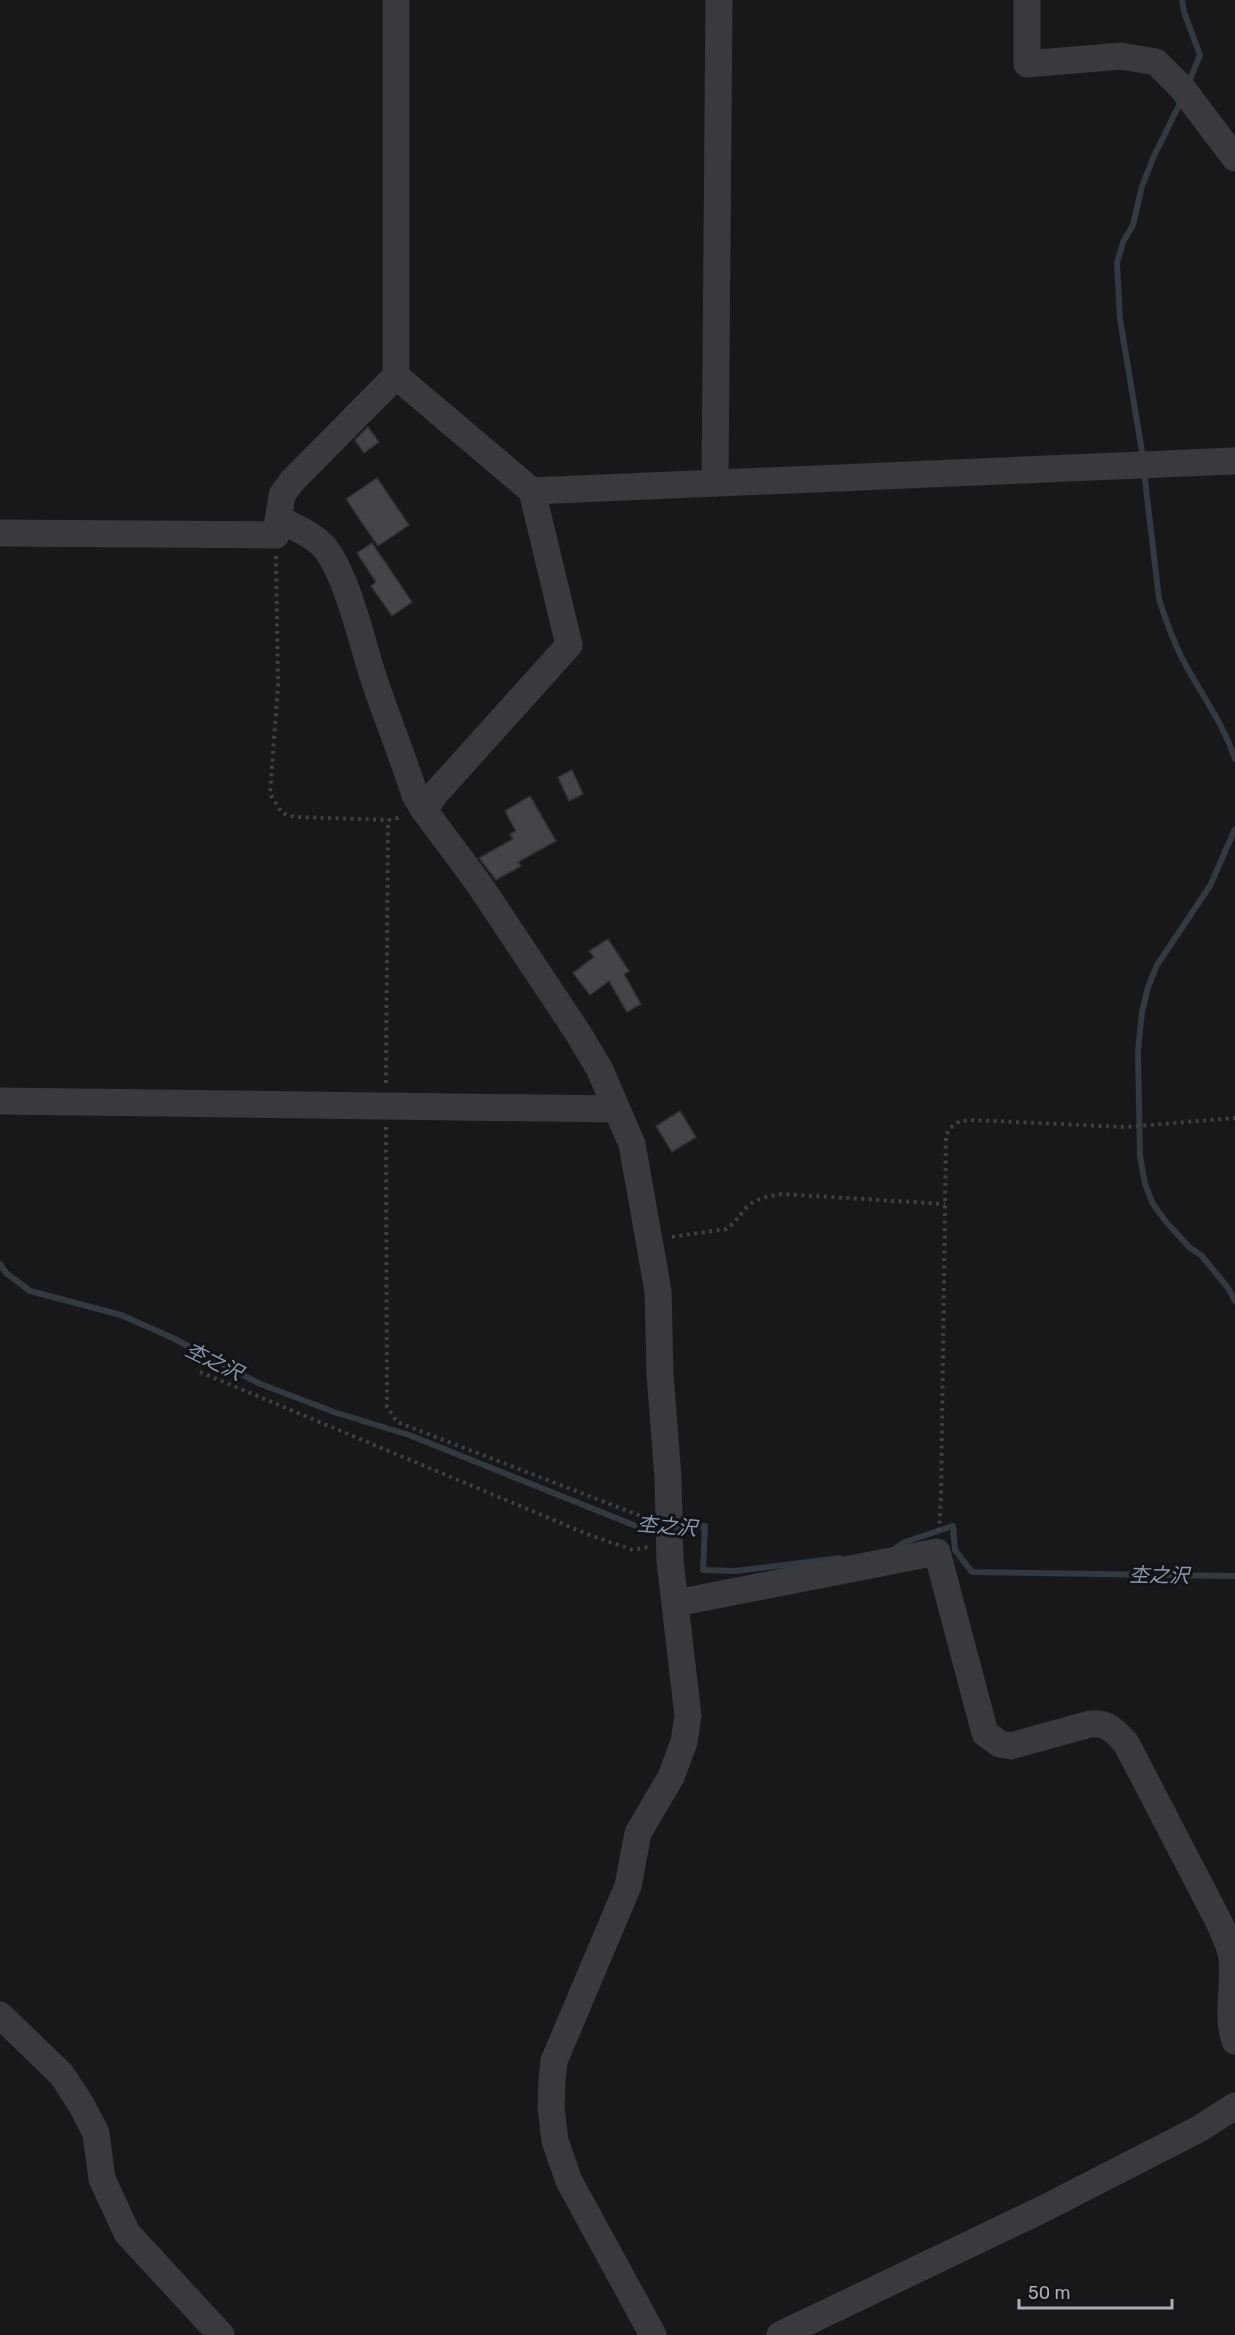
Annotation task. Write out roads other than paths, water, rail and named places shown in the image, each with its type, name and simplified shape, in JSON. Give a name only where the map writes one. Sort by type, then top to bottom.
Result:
[{"type":"street","points":[[277,527],[282,495],[292,481],[396,376],[396,0]]},
{"type":"street","points":[[715,483],[719,0]]},
{"type":"street","points":[[1027,0],[1027,64],[1121,56],[1156,62],[1182,88],[1235,158]]},
{"type":"street","points":[[396,376],[532,490],[569,645],[435,794],[424,810]]},
{"type":"street","points":[[532,490],[1235,461]]},
{"type":"street","points":[[0,533],[294,526],[324,546],[333,560],[357,622],[416,795],[424,810],[479,884],[578,1033],[599,1068],[615,1110],[632,1144],[658,1291],[670,1549],[688,1716],[684,1742],[671,1777],[638,1833],[628,1886],[554,2061],[551,2107],[555,2141],[569,2181],[653,2335]]},
{"type":"street","points":[[0,1101],[615,1110]]},
{"type":"street","points":[[676,1603],[937,1552],[985,1732],[1000,1744],[1011,1746],[1101,1723],[1116,1731],[1126,1743],[1219,1922],[1228,1944],[1232,1957],[1231,2013],[1235,2040]]},
{"type":"street","points":[[0,2015],[62,2075],[82,2106],[96,2133],[102,2179],[127,2233],[221,2335]]},
{"type":"street","points":[[780,2335],[1043,2209],[1199,2129],[1235,2106]]},
{"type":"waterway","points":[[1182,0],[1184,12],[1200,55],[1188,84]]},
{"type":"waterway","points":[[1143,458],[1120,319],[1117,263],[1123,242],[1133,225],[1142,186],[1182,99]]},
{"type":"waterway","points":[[1144,471],[1159,599],[1181,656],[1217,719],[1235,759]]},
{"type":"waterway","points":[[1235,829],[1210,886],[1157,965],[1148,987],[1142,1012],[1138,1051],[1140,1156],[1145,1184],[1153,1204],[1167,1223],[1190,1248],[1201,1255],[1228,1288],[1235,1301]]},
{"type":"waterway","name":"杢之沢","points":[[0,1264],[6,1273],[30,1291],[121,1315],[173,1338],[258,1383],[334,1412],[409,1435],[636,1526],[663,1527]]},
{"type":"waterway","name":"杢之沢","points":[[676,1527],[705,1526],[703,1570],[735,1571],[840,1558]]},
{"type":"waterway","name":"杢之沢","points":[[894,1549],[905,1542],[953,1526],[955,1550],[972,1572],[1235,1576]]}]
